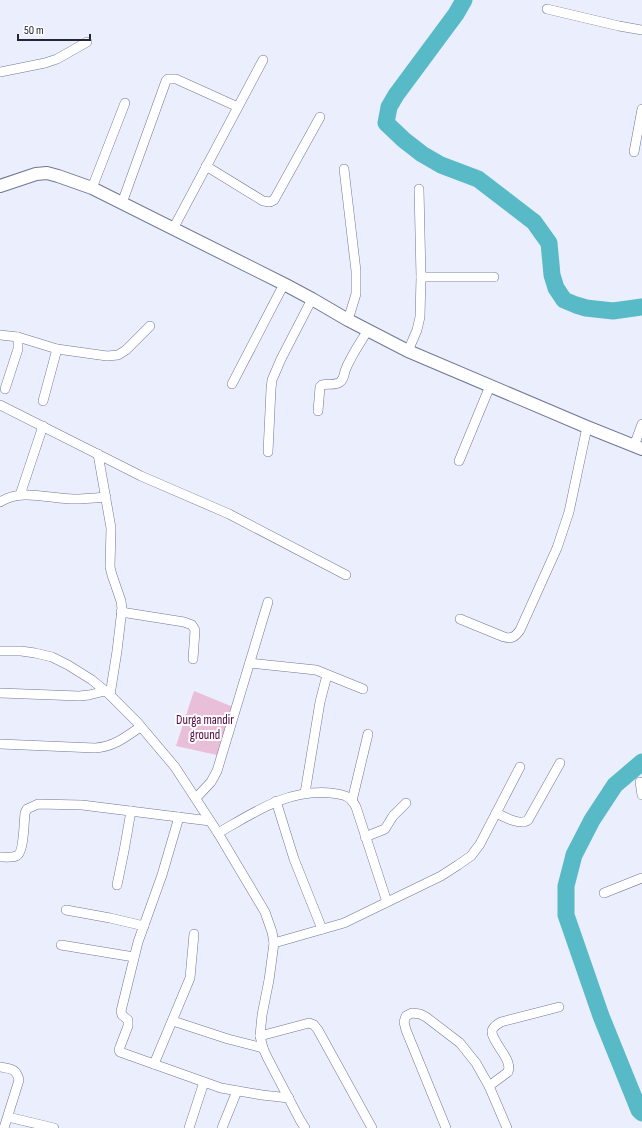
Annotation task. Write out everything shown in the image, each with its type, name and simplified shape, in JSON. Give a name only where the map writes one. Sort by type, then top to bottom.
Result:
[{"type":"street","points":[[547,9],[642,30]]},
{"type":"street","points":[[0,72],[46,63],[57,59],[86,42]]},
{"type":"street","points":[[173,229],[263,60]]},
{"type":"street","points":[[122,203],[168,79],[176,79],[238,107]]},
{"type":"street","points":[[92,188],[125,103]]},
{"type":"street","points":[[634,152],[642,109]]},
{"type":"street","points":[[206,166],[263,201],[270,202],[274,200],[320,117]]},
{"type":"street","points":[[344,169],[356,271],[356,294],[348,320]]},
{"type":"street","points":[[0,186],[36,174],[46,174],[58,176],[92,188],[284,284],[348,320],[408,351],[638,447],[642,424]]},
{"type":"street","points":[[408,351],[417,330],[420,316],[421,277],[419,190]]},
{"type":"street","points":[[421,277],[494,277]]},
{"type":"street","points":[[232,384],[284,284]]},
{"type":"street","points":[[268,452],[272,380],[281,359],[312,299]]},
{"type":"street","points":[[0,335],[18,337],[57,349],[107,356],[118,354],[126,350],[150,326]]},
{"type":"street","points":[[318,411],[320,387],[325,384],[337,384],[341,382],[348,364],[368,330]]},
{"type":"street","points":[[5,389],[18,350],[18,337]]},
{"type":"street","points":[[43,401],[57,349]]},
{"type":"street","points":[[459,461],[490,386]]},
{"type":"street","points":[[0,405],[141,476],[229,514],[346,575]]},
{"type":"street","points":[[20,495],[43,426]]},
{"type":"street","points":[[460,619],[504,637],[510,638],[516,636],[520,630],[557,548],[569,512],[588,427]]},
{"type":"street","points":[[98,454],[111,528],[110,567],[115,587],[121,601],[117,651],[108,693]]},
{"type":"street","points":[[0,502],[9,497],[20,495],[75,499],[106,497]]},
{"type":"street","points":[[196,798],[211,782],[217,771],[268,602]]},
{"type":"street","points":[[121,612],[184,622],[192,625],[195,630],[193,659]]},
{"type":"street","points":[[0,651],[21,651],[52,657],[92,680],[108,693],[140,727],[175,767],[196,798],[264,912],[272,932],[274,943],[260,1036],[263,1048],[305,1128]]},
{"type":"street","points":[[250,663],[316,670],[364,689]]},
{"type":"street","points":[[305,794],[320,702],[327,675]]},
{"type":"street","points":[[0,693],[79,696],[108,693]]},
{"type":"street","points":[[0,744],[95,748],[104,747],[120,741],[140,727]]},
{"type":"street","points":[[352,801],[368,734]]},
{"type":"street","points":[[496,814],[525,823],[560,763]]},
{"type":"street","points":[[274,943],[344,923],[441,876],[471,856],[480,844],[520,767]]},
{"type":"street","points":[[640,782],[642,796]]},
{"type":"street","points":[[218,833],[276,801],[314,792],[341,794],[347,796],[356,808],[387,902]]},
{"type":"street","points":[[276,801],[294,859],[322,929]]},
{"type":"street","points":[[365,837],[385,829],[393,816],[406,803]]},
{"type":"street","points":[[0,857],[17,856],[20,854],[22,848],[25,812],[27,809],[38,804],[82,805],[210,821]]},
{"type":"street","points":[[117,885],[131,812]]},
{"type":"street","points":[[179,817],[162,875],[134,957],[121,1011],[122,1016],[128,1020],[128,1026],[119,1050],[120,1052],[221,1088],[289,1098]]},
{"type":"street","points":[[604,893],[642,878]]},
{"type":"street","points":[[66,910],[144,926]]},
{"type":"street","points":[[154,1064],[190,978],[194,934]]},
{"type":"street","points":[[61,945],[134,957]]},
{"type":"street","points":[[489,1086],[508,1072],[509,1067],[508,1061],[493,1036],[492,1030],[495,1026],[502,1022],[559,1007]]},
{"type":"street","points":[[444,1128],[406,1030],[404,1022],[406,1016],[412,1013],[420,1014],[426,1017],[460,1043],[476,1063],[489,1086],[507,1128]]},
{"type":"street","points":[[173,1021],[228,1039],[263,1048]]},
{"type":"street","points":[[260,1036],[309,1023],[314,1025],[372,1128]]},
{"type":"street","points":[[0,1067],[14,1070],[18,1073],[19,1080],[4,1128]]},
{"type":"street","points":[[189,1128],[204,1082]]},
{"type":"street","points":[[222,1128],[237,1091]]},
{"type":"street","points":[[8,1117],[54,1128]]},
{"type":"green space","name":"Durga mandir ground","points":[[194,691],[233,707],[217,755],[176,746]]},
{"type":"waterway","points":[[464,0],[456,14],[396,95],[389,107],[386,123],[422,154],[441,165],[478,179],[534,222],[549,243],[552,275],[556,288],[564,300],[586,308],[613,311],[642,307]]},
{"type":"waterway","points":[[642,762],[615,785],[592,820],[574,855],[566,886],[566,915],[601,1016],[639,1110],[642,1113]]}]
